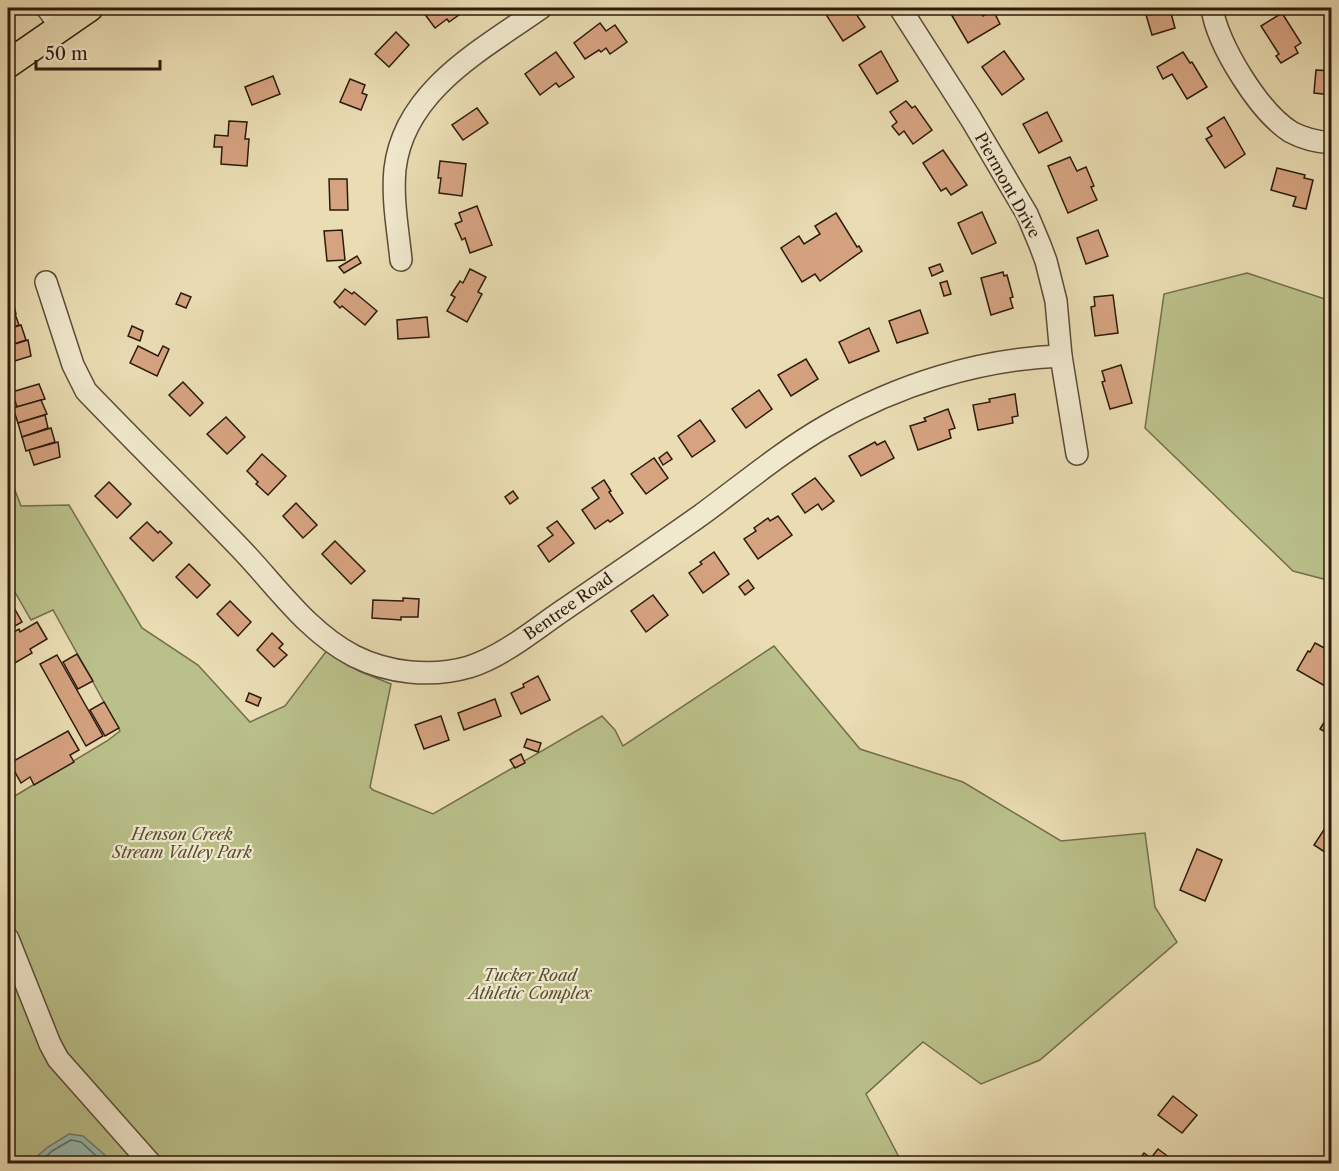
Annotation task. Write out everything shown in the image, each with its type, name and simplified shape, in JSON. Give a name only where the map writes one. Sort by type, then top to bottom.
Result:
[{"type":"main road","points":[[8,64],[54,17],[89,8]]},
{"type":"street","points":[[401,260],[394,180],[397,157],[408,125],[424,99],[450,74],[541,8]]},
{"type":"street","name":"Piermont Drive","points":[[900,8],[971,119],[1027,214],[1046,261],[1056,302],[1061,356],[1077,454]]},
{"type":"street","points":[[1212,8],[1219,35],[1228,53],[1251,90],[1269,112],[1299,136],[1332,143]]},
{"type":"street","name":"Bentree Road","points":[[46,282],[73,365],[86,390],[241,549],[307,621],[337,646],[366,662],[396,670],[422,672],[471,666],[511,645],[701,514],[797,444],[856,410],[949,374],[1019,358],[1061,356]]},
{"type":"street","points":[[8,939],[58,1059],[151,1164]]},
{"type":"green space","points":[[1247,273],[1331,301],[1331,581],[1293,571],[1145,428],[1164,294]]},
{"type":"green space","points":[[8,472],[21,506],[69,505],[142,628],[198,665],[250,722],[285,706],[328,649],[359,671],[391,684],[370,787],[373,790],[433,814],[602,716],[615,730],[623,746],[774,646],[860,749],[963,782],[1061,841],[1145,833],[1155,907],[1177,942],[1040,1060],[981,1084],[923,1042],[866,1094],[902,1163],[8,1163],[8,800],[120,731],[53,610],[31,620],[8,580]]},
{"type":"water","points":[[69,1134],[83,1136],[114,1163],[29,1163],[48,1147]]},
{"type":"building","points":[[460,8],[463,12],[449,22],[447,19],[435,28],[421,9]]},
{"type":"building","points":[[828,8],[852,8],[865,27],[843,41],[825,13],[829,10]]},
{"type":"building","points":[[962,8],[978,8],[983,16],[993,10],[1000,24],[968,43],[951,14]]},
{"type":"building","points":[[1144,8],[1173,8],[1174,12],[1171,13],[1175,28],[1152,35]]},
{"type":"building","points":[[1282,13],[1301,43],[1295,47],[1298,53],[1281,63],[1276,56],[1279,54],[1261,26]]},
{"type":"building","points":[[600,23],[606,31],[615,25],[627,42],[610,54],[606,48],[585,59],[574,43]]},
{"type":"building","points":[[396,32],[409,45],[389,67],[375,54]]},
{"type":"building","points":[[881,51],[898,81],[877,94],[859,65]]},
{"type":"building","points":[[1004,51],[1024,79],[1002,95],[982,67]]},
{"type":"building","points":[[556,52],[574,77],[559,87],[556,83],[540,95],[525,74]]},
{"type":"building","points":[[1183,52],[1207,87],[1187,99],[1172,74],[1163,79],[1157,67]]},
{"type":"building","points":[[1316,70],[1332,71],[1332,95],[1314,93]]},
{"type":"building","points":[[273,76],[280,94],[252,105],[245,87]]},
{"type":"building","points":[[350,79],[365,85],[362,93],[367,95],[361,110],[340,102]]},
{"type":"building","points":[[906,101],[912,108],[915,106],[932,130],[913,144],[904,131],[899,135],[892,126],[897,122],[890,112]]},
{"type":"building","points":[[477,108],[488,123],[463,140],[452,125]]},
{"type":"building","points":[[1047,112],[1062,141],[1039,153],[1023,124]]},
{"type":"building","points":[[1224,117],[1245,154],[1225,168],[1206,139],[1212,136],[1207,128]]},
{"type":"building","points":[[229,121],[247,122],[245,139],[249,139],[247,166],[221,164],[222,147],[214,147],[215,135],[228,136]]},
{"type":"building","points":[[943,150],[967,185],[951,195],[946,188],[941,191],[923,163]]},
{"type":"building","points":[[1070,157],[1077,171],[1086,167],[1097,200],[1068,213],[1048,166]]},
{"type":"building","points":[[440,161],[466,164],[462,196],[439,193]]},
{"type":"building","points":[[1277,168],[1305,175],[1304,178],[1313,180],[1306,209],[1293,206],[1296,197],[1271,190]]},
{"type":"building","points":[[329,179],[347,179],[348,210],[330,210]]},
{"type":"building","points":[[477,206],[492,245],[470,253],[465,238],[462,240],[455,224],[462,221],[459,213]]},
{"type":"building","points":[[982,212],[996,243],[972,254],[958,223]]},
{"type":"building","points":[[836,213],[857,247],[859,246],[862,251],[820,281],[815,274],[802,282],[781,248],[799,236],[804,244],[820,234],[815,226]]},
{"type":"building","points":[[342,230],[345,260],[327,261],[324,231]]},
{"type":"building","points":[[1098,230],[1108,256],[1086,264],[1077,238]]},
{"type":"building","points":[[357,256],[361,263],[344,273],[339,267]]},
{"type":"building","points":[[940,264],[943,271],[932,276],[929,268]]},
{"type":"building","points":[[470,269],[486,277],[478,292],[482,294],[467,322],[447,311],[455,297],[451,295],[460,281],[463,283]]},
{"type":"building","points":[[1003,272],[1004,276],[1007,275],[1013,297],[1010,298],[1013,308],[991,315],[981,278]]},
{"type":"building","points":[[947,281],[951,294],[944,296],[940,283]]},
{"type":"building","points":[[345,289],[352,294],[354,292],[377,311],[365,325],[334,302]]},
{"type":"building","points":[[181,293],[191,297],[186,308],[176,304]]},
{"type":"building","points":[[1113,295],[1118,333],[1095,336],[1091,307],[1095,306],[1094,297]]},
{"type":"building","points":[[12,298],[16,314],[8,316],[8,299]]},
{"type":"building","points":[[920,310],[928,333],[897,343],[889,321]]},
{"type":"building","points":[[15,314],[19,325],[8,329],[8,316]]},
{"type":"building","points":[[427,317],[429,337],[398,339],[397,320]]},
{"type":"building","points":[[21,325],[26,340],[8,346],[8,329]]},
{"type":"building","points":[[132,326],[143,331],[140,341],[128,336]]},
{"type":"building","points":[[869,328],[879,351],[849,363],[839,342]]},
{"type":"building","points":[[28,340],[31,356],[8,363],[8,346]]},
{"type":"building","points":[[138,346],[158,356],[163,346],[169,349],[157,376],[130,363]]},
{"type":"building","points":[[806,359],[818,379],[791,396],[778,375]]},
{"type":"building","points":[[1121,365],[1132,403],[1110,409],[1102,382],[1105,381],[1102,371]]},
{"type":"building","points":[[183,382],[203,403],[190,416],[169,395]]},
{"type":"building","points":[[39,384],[45,399],[17,407],[12,392]]},
{"type":"building","points":[[759,390],[772,409],[746,428],[732,409]]},
{"type":"building","points":[[1015,394],[1018,416],[1012,417],[1013,423],[978,430],[973,405]]},
{"type":"building","points":[[41,400],[47,414],[18,423],[13,408]]},
{"type":"building","points":[[948,409],[955,428],[949,430],[951,438],[918,450],[910,426],[926,421],[924,418]]},
{"type":"building","points":[[45,415],[48,428],[22,437],[18,423]]},
{"type":"building","points":[[226,417],[245,437],[227,454],[207,434]]},
{"type":"building","points":[[700,420],[715,441],[692,457],[678,436]]},
{"type":"building","points":[[51,428],[55,442],[26,451],[22,437]]},
{"type":"building","points":[[885,441],[894,458],[861,476],[849,456],[875,442],[877,445]]},
{"type":"building","points":[[58,442],[60,457],[34,465],[29,450]]},
{"type":"building","points":[[667,452],[672,459],[663,465],[659,458]]},
{"type":"building","points":[[262,454],[286,476],[268,495],[247,471]]},
{"type":"building","points":[[654,458],[668,478],[646,494],[631,474]]},
{"type":"building","points":[[815,478],[834,501],[822,510],[818,504],[805,513],[792,494]]},
{"type":"building","points":[[604,480],[623,513],[595,529],[582,510],[599,498],[592,488]]},
{"type":"building","points":[[109,482],[131,504],[117,518],[95,496]]},
{"type":"building","points":[[513,491],[518,498],[510,504],[505,497]]},
{"type":"building","points":[[296,503],[317,525],[303,538],[283,516]]},
{"type":"building","points":[[778,516],[792,535],[758,559],[744,539],[756,531],[754,528],[768,518],[770,521]]},
{"type":"building","points":[[557,521],[574,543],[549,562],[538,546],[553,535],[547,528]]},
{"type":"building","points":[[147,522],[172,543],[153,561],[130,538]]},
{"type":"building","points":[[335,541],[365,571],[351,584],[322,554]]},
{"type":"building","points":[[714,552],[729,574],[703,593],[689,573]]},
{"type":"building","points":[[189,564],[210,585],[197,598],[176,577]]},
{"type":"building","points":[[748,580],[754,588],[745,595],[739,587]]},
{"type":"building","points":[[653,595],[668,615],[646,632],[631,611]]},
{"type":"building","points":[[8,597],[22,622],[8,630]]},
{"type":"building","points":[[403,598],[419,599],[418,617],[401,617],[401,620],[372,618],[373,600],[403,601]]},
{"type":"building","points":[[230,601],[251,622],[238,636],[217,614]]},
{"type":"building","points":[[37,622],[47,639],[30,649],[32,653],[8,667],[8,635],[19,629],[20,632]]},
{"type":"building","points":[[272,633],[283,644],[279,648],[287,655],[274,667],[257,650]]},
{"type":"building","points":[[1315,643],[1332,652],[1332,690],[1297,670]]},
{"type":"building","points":[[77,654],[93,681],[78,689],[63,662]]},
{"type":"building","points":[[57,655],[103,736],[86,746],[40,664]]},
{"type":"building","points":[[538,676],[550,700],[521,714],[511,693],[524,687],[523,684]]},
{"type":"building","points":[[249,693],[261,698],[258,706],[246,701]]},
{"type":"building","points":[[495,699],[501,716],[464,730],[458,713]]},
{"type":"building","points":[[104,702],[119,728],[105,736],[90,710]]},
{"type":"building","points":[[1332,711],[1332,736],[1320,729]]},
{"type":"building","points":[[441,716],[449,740],[424,749],[415,725]]},
{"type":"building","points":[[68,731],[79,750],[70,755],[74,762],[34,785],[30,777],[21,783],[10,763]]},
{"type":"building","points":[[527,739],[541,743],[538,752],[524,747]]},
{"type":"building","points":[[521,754],[525,763],[515,768],[510,760]]},
{"type":"building","points":[[1329,822],[1332,824],[1332,864],[1327,862],[1331,856],[1314,845]]},
{"type":"building","points":[[1197,849],[1222,860],[1205,901],[1180,890]]},
{"type":"building","points":[[1173,1096],[1197,1115],[1182,1133],[1158,1115]]},
{"type":"building","points":[[1158,1149],[1178,1164],[1136,1164],[1144,1153],[1151,1158]]},
{"type":"park label","name":"Henson Creek Stream Valley Park","points":[[182,843]]},
{"type":"park label","name":"Tucker Road Athletic Complex","points":[[530,984]]}]
